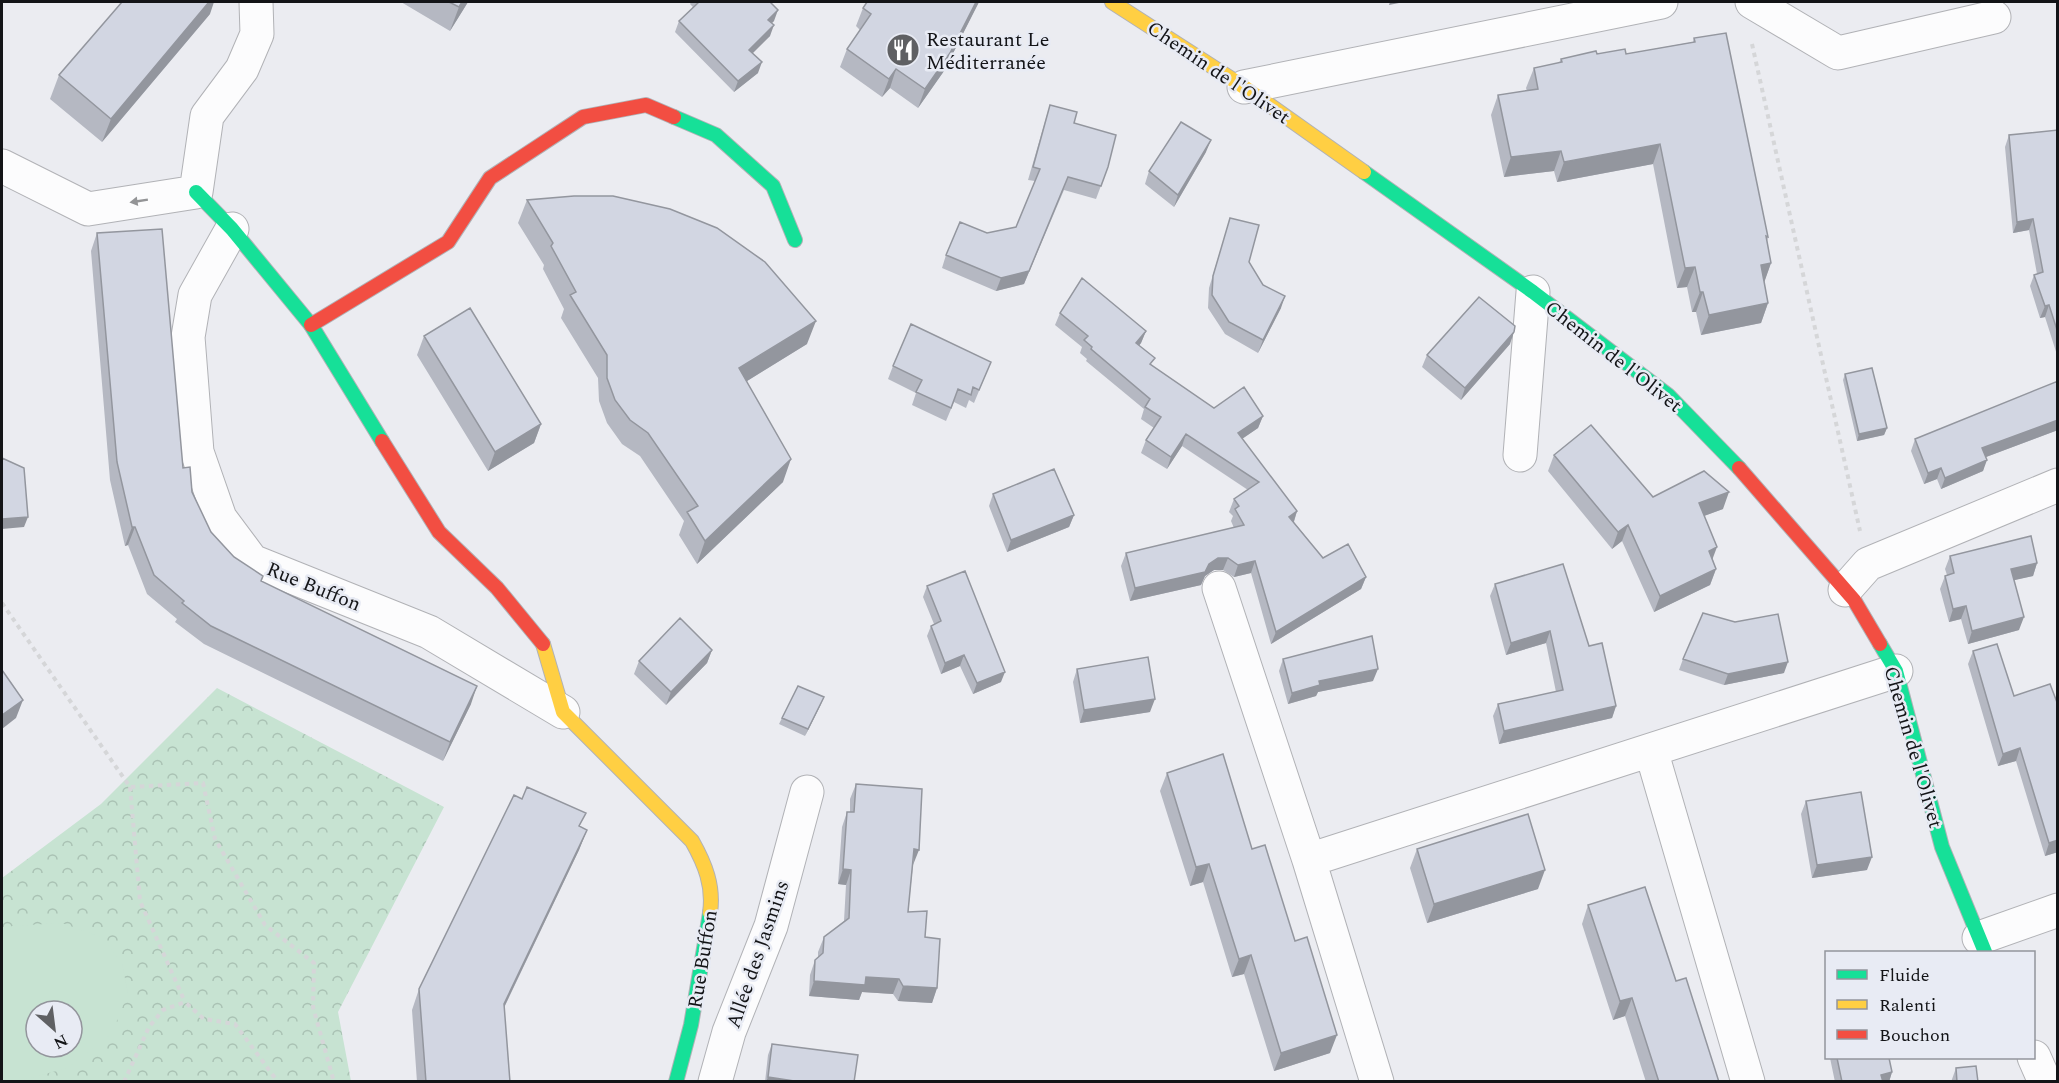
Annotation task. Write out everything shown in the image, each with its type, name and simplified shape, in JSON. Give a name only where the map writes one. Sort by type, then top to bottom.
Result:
[{"type":"street","points":[[2,166],[88,209],[196,192],[207,116],[242,69],[257,34],[256,2]]},
{"type":"street","name":"Chemin de l'Olivet","points":[[1112,2],[1244,87],[1533,292],[1668,395],[1758,488],[1845,590],[1885,648],[1896,671],[1942,847],[1982,945]]},
{"type":"street","points":[[1244,87],[1660,2]]},
{"type":"street","points":[[1752,2],[1838,53],[1994,17]]},
{"type":"street","points":[[311,325],[448,242],[490,178],[583,117],[646,105],[716,135],[773,186],[795,240]]},
{"type":"street","name":"Rue Buffon","points":[[196,192],[232,229],[311,325],[439,532],[497,588],[543,643],[563,712]]},
{"type":"street","name":"Rue Buffon","points":[[232,229],[195,295],[188,337],[197,452],[220,518],[252,561],[429,632],[563,712],[692,841],[706,866],[712,900],[691,1025],[676,1082]]},
{"type":"street","points":[[1520,455],[1533,292]]},
{"type":"street","points":[[1845,590],[1868,564],[2058,485]]},
{"type":"street","points":[[1219,588],[1309,860],[1377,1082]]},
{"type":"street","points":[[1309,860],[1896,671]]},
{"type":"street","points":[[1651,750],[1748,1082]]},
{"type":"street","name":"Allée des Jasmins","points":[[715,1082],[729,1032],[771,926],[807,792]]},
{"type":"street","points":[[1982,945],[2058,910]]},
{"type":"street","points":[[2034,1059],[2044,1082]]},
{"type":"path","points":[[1751,41],[1868,564]]},
{"type":"path","points":[[2,603],[130,787],[140,901],[185,1002],[204,1019],[235,1024],[278,1082]]},
{"type":"path","points":[[130,787],[203,783],[214,838],[265,925],[314,963],[313,1007],[334,1082]]},
{"type":"path","points":[[124,1082],[149,1027],[163,1010],[185,1002]]},
{"type":"green space","points":[[217,688],[444,807],[338,1012],[351,1081],[2,1082],[2,878],[101,804]]},
{"type":"green space","points":[[62,923],[103,938],[122,964],[128,993],[112,1033],[84,1055],[84,999],[24,999],[24,1059],[79,1059],[68,1068],[18,1081],[2,1078],[2,931],[12,926]]},
{"type":"building","points":[[122,2],[209,2],[111,119],[59,75]]},
{"type":"building","points":[[449,2],[462,2],[459,7]]},
{"type":"building","points":[[699,2],[770,2],[778,10],[768,20],[774,25],[749,50],[762,62],[738,81],[679,21]]},
{"type":"building","name":"Restaurant Le Méditerranée","points":[[867,2],[976,2],[950,53],[925,89],[896,69],[889,79],[847,49],[871,14],[863,8]]},
{"type":"building","points":[[1726,33],[1768,237],[1766,236],[1771,263],[1761,265],[1768,303],[1709,315],[1703,292],[1700,292],[1695,267],[1685,268],[1660,144],[1564,162],[1561,151],[1511,157],[1498,95],[1538,89],[1534,68],[1562,62],[1561,59],[1596,51],[1597,54],[1625,49],[1626,54],[1695,42],[1694,38]]},
{"type":"building","points":[[1050,105],[1077,112],[1074,123],[1116,135],[1101,186],[1068,177],[1029,271],[1001,278],[946,255],[960,222],[987,233],[1016,227],[1040,169],[1033,167]]},
{"type":"building","points":[[1181,122],[1211,140],[1178,195],[1149,171]]},
{"type":"building","points":[[2058,130],[2058,333],[2049,305],[2045,306],[2034,275],[2043,272],[2033,219],[2017,222],[2009,135]]},
{"type":"building","points":[[574,196],[613,196],[670,209],[717,228],[765,262],[816,321],[739,368],[791,459],[705,541],[687,512],[698,506],[648,433],[630,420],[615,400],[607,378],[607,355],[570,295],[576,292],[551,246],[553,243],[527,200]]},
{"type":"building","points":[[1230,218],[1259,225],[1249,262],[1263,285],[1285,296],[1263,340],[1229,322],[1212,295],[1213,276]]},
{"type":"building","points":[[162,229],[183,468],[190,467],[192,492],[211,532],[234,557],[263,576],[261,581],[477,686],[450,742],[211,626],[182,603],[184,601],[154,575],[135,527],[132,527],[117,462],[97,233]]},
{"type":"building","points":[[1082,278],[1146,331],[1136,343],[1155,358],[1150,364],[1214,408],[1244,387],[1263,416],[1238,433],[1297,511],[1289,517],[1323,558],[1348,544],[1366,577],[1276,632],[1255,561],[1238,565],[1228,558],[1218,558],[1209,564],[1205,572],[1135,588],[1126,553],[1244,525],[1235,509],[1239,506],[1234,499],[1259,482],[1186,434],[1171,457],[1146,440],[1161,417],[1145,407],[1150,399],[1091,349],[1092,347],[1084,340],[1088,336],[1060,313]]},
{"type":"building","points":[[1479,297],[1515,326],[1514,332],[1465,388],[1427,355]]},
{"type":"building","points":[[470,308],[541,424],[495,452],[424,336]]},
{"type":"building","points":[[911,324],[991,362],[979,390],[973,387],[971,395],[958,389],[951,408],[916,392],[922,380],[893,366]]},
{"type":"building","points":[[1872,368],[1887,428],[1859,434],[1845,374]]},
{"type":"building","points":[[2058,381],[2058,420],[1982,448],[1987,460],[1945,478],[1941,468],[1928,473],[1915,439]]},
{"type":"building","points":[[1591,425],[1653,497],[1704,471],[1729,492],[1699,503],[1717,547],[1709,551],[1716,569],[1660,596],[1628,525],[1618,532],[1554,455]]},
{"type":"building","points":[[2,458],[24,468],[28,517],[2,519]]},
{"type":"building","points":[[1054,469],[1074,515],[1011,540],[993,494]]},
{"type":"building","points":[[2031,536],[2037,563],[2011,569],[2024,617],[1972,631],[1966,606],[1953,609],[1945,576],[1954,573],[1950,556]]},
{"type":"building","points":[[1563,564],[1589,646],[1602,643],[1616,706],[1504,731],[1498,704],[1563,690],[1550,631],[1511,643],[1495,584]]},
{"type":"building","points":[[965,571],[1005,672],[977,683],[964,655],[945,663],[931,626],[941,621],[927,586]]},
{"type":"building","points":[[1703,613],[1735,622],[1778,614],[1788,662],[1728,674],[1683,659]]},
{"type":"building","points":[[680,618],[712,650],[671,692],[639,661]]},
{"type":"building","points":[[1372,636],[1378,669],[1319,681],[1320,685],[1292,693],[1283,659]]},
{"type":"building","points":[[1997,644],[2014,696],[2050,684],[2058,705],[2058,840],[2049,843],[2020,748],[2003,754],[1973,651]]},
{"type":"building","points":[[1148,657],[1155,699],[1084,710],[1077,669]]},
{"type":"building","points":[[2,670],[23,700],[2,715]]},
{"type":"building","points":[[798,686],[824,697],[808,729],[782,718]]},
{"type":"building","points":[[1223,754],[1252,849],[1265,845],[1295,941],[1307,937],[1337,1035],[1281,1053],[1251,955],[1239,959],[1209,864],[1196,867],[1167,773]]},
{"type":"building","points":[[856,784],[922,789],[919,850],[914,849],[908,912],[927,911],[925,937],[940,939],[937,988],[903,986],[899,979],[866,977],[865,985],[814,981],[815,960],[823,953],[824,937],[849,918],[851,870],[843,869],[847,812],[854,812]]},
{"type":"building","points":[[527,787],[586,813],[579,826],[587,830],[504,1004],[510,1082],[426,1082],[419,989],[514,795],[522,799]]},
{"type":"building","points":[[1861,792],[1872,857],[1817,865],[1806,801]]},
{"type":"building","points":[[1528,814],[1545,870],[1434,904],[1417,849]]},
{"type":"building","points":[[1645,887],[1676,981],[1686,978],[1719,1082],[1659,1082],[1632,998],[1620,1001],[1588,905]]},
{"type":"building","points":[[772,1044],[858,1055],[854,1082],[801,1082],[768,1077]]},
{"type":"building","points":[[1837,1059],[1889,1059],[1892,1072],[1881,1075],[1883,1082],[1842,1082]]},
{"type":"building","points":[[1976,1066],[1978,1082],[1957,1082],[1956,1068]]},
{"type":"traffic: fast","points":[[674,117],[716,135],[773,186],[795,240]]},
{"type":"traffic: fast","points":[[1364,172],[1533,292],[1668,395],[1739,468]]},
{"type":"traffic: fast","points":[[196,192],[232,229],[311,325],[382,441]]},
{"type":"traffic: fast","points":[[1880,644],[1896,671],[1942,847],[1985,951]]},
{"type":"traffic: fast","points":[[676,1082],[691,1025],[710,913]]},
{"type":"traffic: slow","points":[[1112,2],[1244,87],[1364,172]]},
{"type":"traffic: slow","points":[[543,644],[563,712],[692,841],[707,876],[711,894],[710,913]]},
{"type":"traffic: jam","points":[[311,325],[448,242],[490,178],[583,117],[646,105],[674,117]]},
{"type":"traffic: jam","points":[[382,441],[439,532],[497,588],[543,644]]},
{"type":"traffic: jam","points":[[1739,468],[1854,600],[1880,644]]},
{"type":"place","name":"Restaurant Le Méditerranée","points":[[903,50]]}]
